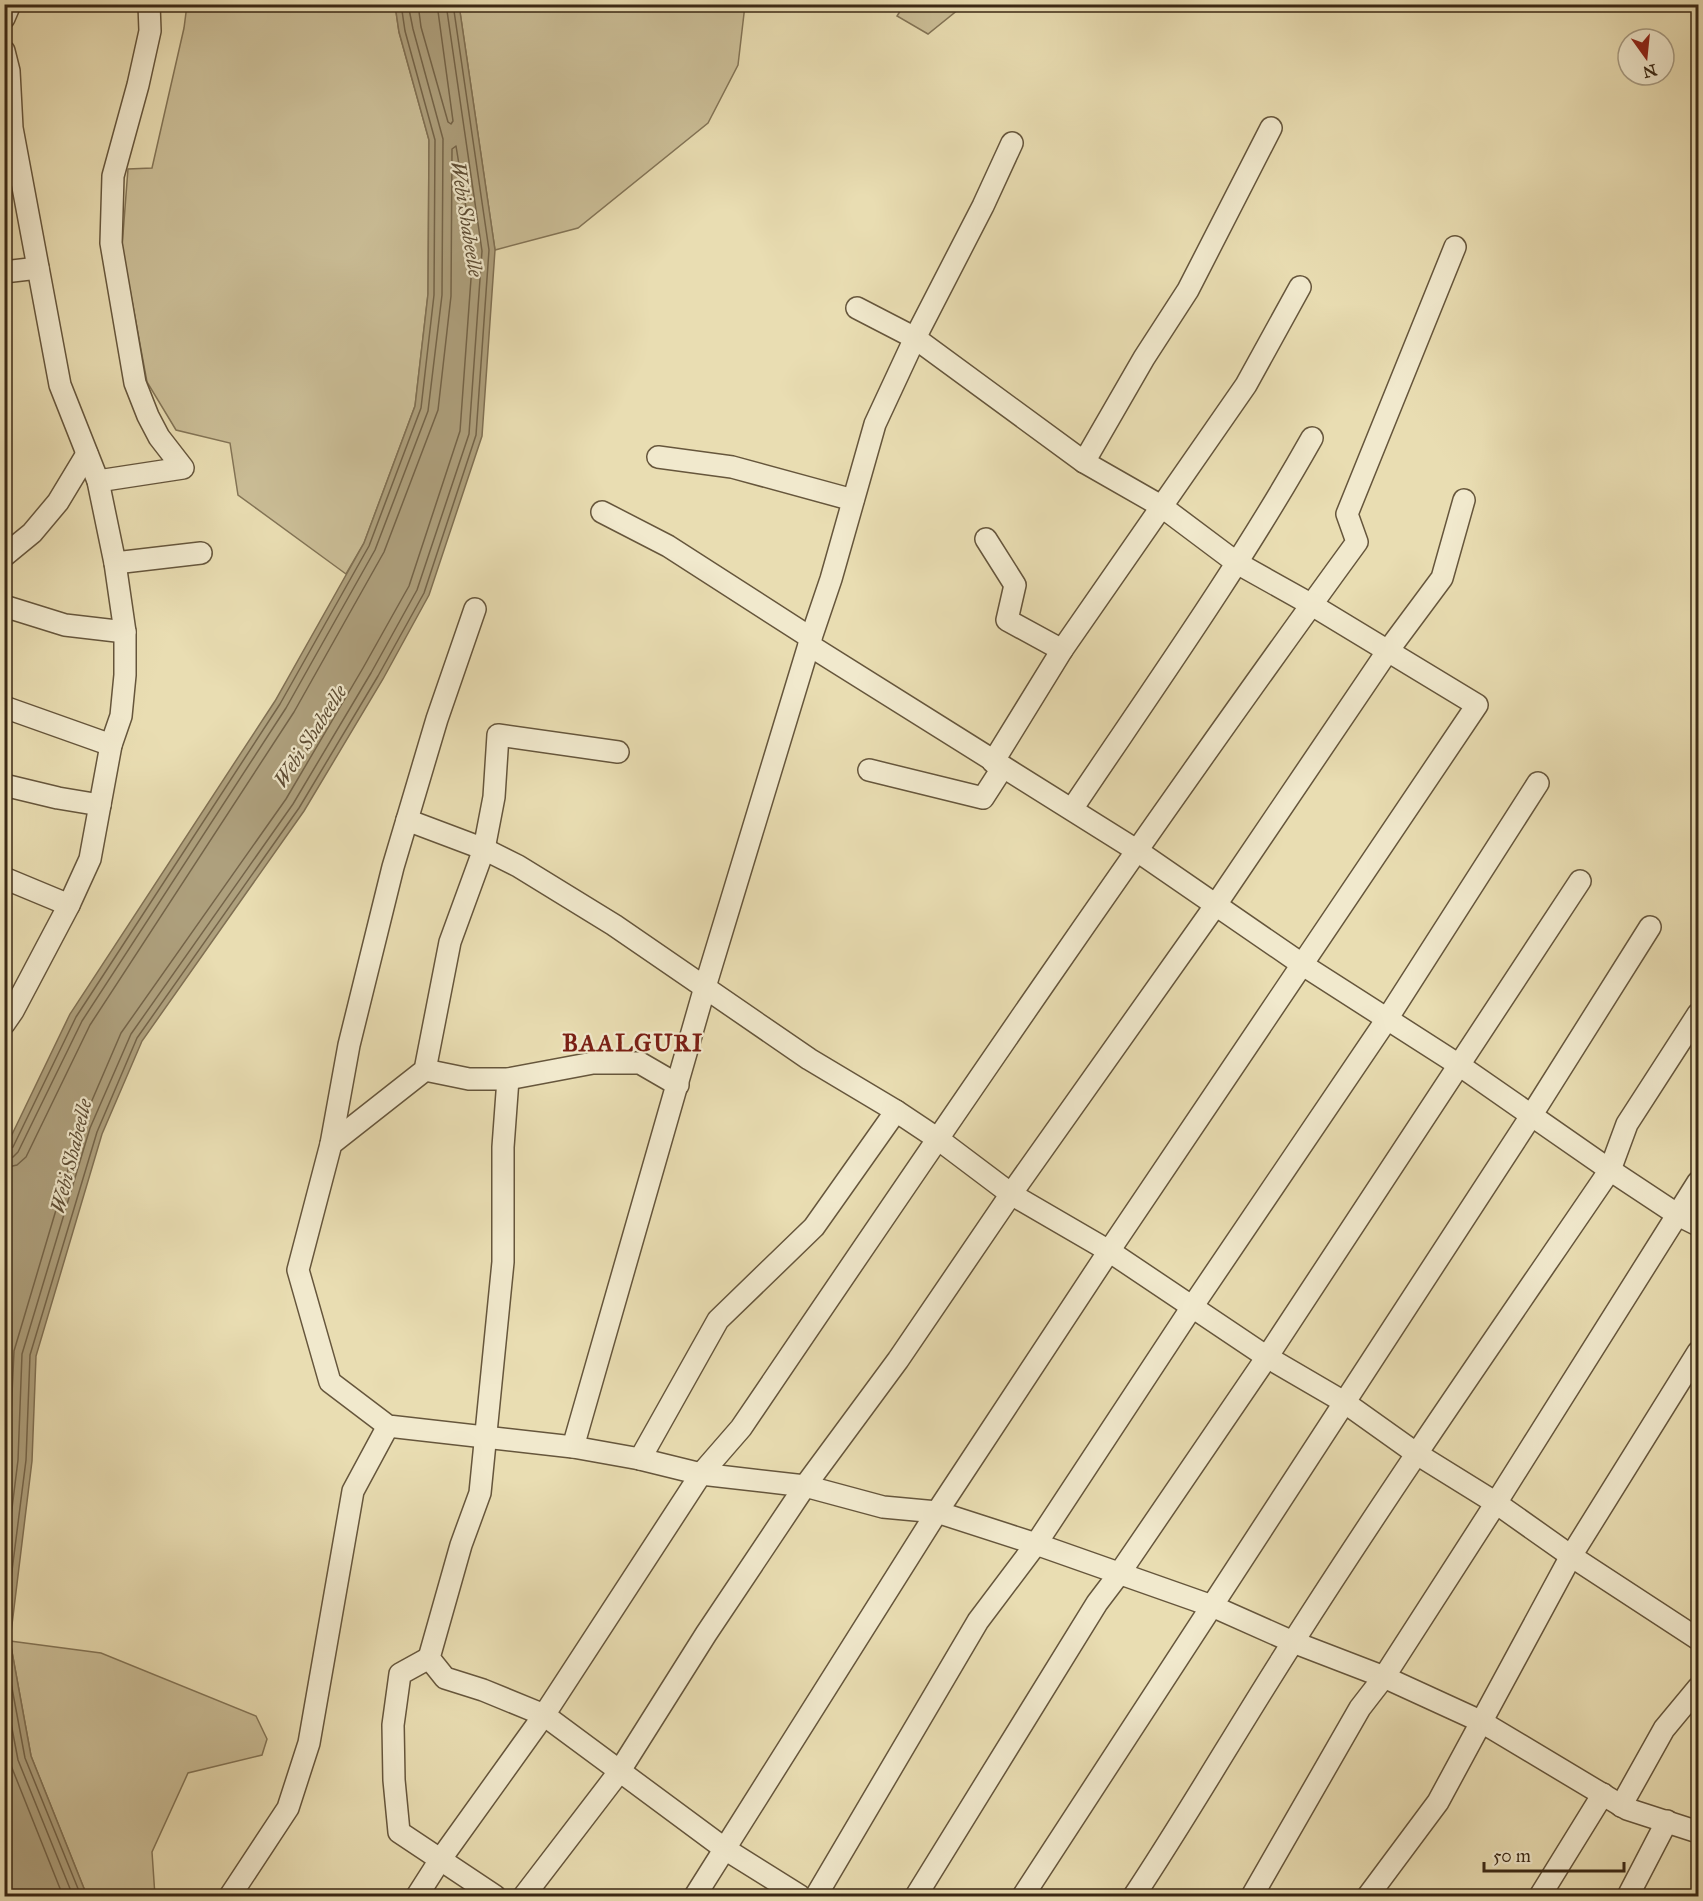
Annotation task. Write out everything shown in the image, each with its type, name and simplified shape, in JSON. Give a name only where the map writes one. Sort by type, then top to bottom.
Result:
[{"type":"street","points":[[4,18],[10,4]]},
{"type":"street","points":[[98,481],[183,468],[159,437],[135,383],[111,243],[113,176],[150,31],[149,4]]},
{"type":"street","points":[[4,51],[9,71],[12,128],[60,385],[98,481],[115,563],[125,632],[121,716],[111,745],[90,859],[69,905],[8,1014]]},
{"type":"street","points":[[1084,462],[1144,358],[1188,290],[1271,128]]},
{"type":"street","points":[[573,1447],[705,987],[831,579],[875,424],[1012,143]]},
{"type":"street","points":[[417,1896],[440,1860],[544,1715],[701,1474],[741,1428],[1136,850],[1358,542],[1347,514],[1455,247]]},
{"type":"street","points":[[4,272],[38,268]]},
{"type":"street","points":[[869,770],[983,798],[998,764],[1062,650],[1246,385],[1300,287]]},
{"type":"street","points":[[695,1896],[938,1512],[1109,1251],[1477,705],[1312,605],[1237,563],[1161,506],[1084,462],[915,338],[857,308]]},
{"type":"street","points":[[1072,809],[1237,563],[1282,492],[1312,438]]},
{"type":"street","points":[[4,556],[32,533],[58,502],[87,454]]},
{"type":"street","points":[[658,457],[732,466],[853,500]]},
{"type":"street","points":[[524,1896],[619,1772],[681,1672],[805,1486],[898,1360],[1011,1194],[1215,906],[1387,652],[1442,578],[1464,500]]},
{"type":"street","points":[[602,512],[668,546],[810,642],[1136,850],[1303,965],[1459,1065],[1610,1170],[1678,1215],[1698,1225]]},
{"type":"street","points":[[986,539],[1015,585],[1007,620],[1062,650]]},
{"type":"street","points":[[115,563],[201,553]]},
{"type":"street","points":[[4,606],[65,624],[125,632]]},
{"type":"street","points":[[475,609],[437,719],[393,867],[349,1045],[331,1144],[298,1270],[330,1382],[388,1426],[573,1447],[640,1459],[701,1474],[805,1486],[883,1507],[938,1512],[1036,1544],[1212,1606],[1293,1642],[1384,1677],[1480,1721],[1627,1809],[1698,1832]]},
{"type":"street","points":[[4,706],[111,745]]},
{"type":"street","points":[[331,1144],[425,1070],[450,942],[484,849],[494,797],[498,735],[618,752]]},
{"type":"street","points":[[816,1896],[978,1622],[1036,1544],[1386,1019],[1538,783]]},
{"type":"street","points":[[4,785],[100,805]]},
{"type":"street","points":[[407,820],[484,849],[518,866],[614,925],[809,1059],[938,1139],[1011,1194],[1109,1251],[1267,1357],[1344,1402],[1417,1454],[1496,1503],[1571,1556],[1698,1639]]},
{"type":"street","points":[[4,878],[69,905]]},
{"type":"street","points":[[916,1896],[1091,1613],[1267,1357],[1580,881]]},
{"type":"street","points":[[1023,1896],[1531,1116],[1650,927]]},
{"type":"street","points":[[1134,1896],[1293,1642],[1417,1454],[1610,1170],[1627,1124],[1698,1014]]},
{"type":"street","points":[[425,1070],[469,1079],[508,1078],[593,1063],[640,1063],[678,1085]]},
{"type":"street","points":[[495,1896],[399,1832],[393,1780],[393,1725],[400,1674],[429,1658],[461,1545],[480,1493],[503,1263],[503,1147],[508,1078]]},
{"type":"street","points":[[640,1459],[718,1320],[814,1227],[896,1111]]},
{"type":"street","points":[[1252,1896],[1360,1708],[1384,1677],[1496,1503],[1698,1182]]},
{"type":"street","points":[[1368,1896],[1438,1802],[1571,1556],[1698,1352]]},
{"type":"street","points":[[230,1896],[288,1808],[309,1743],[353,1491],[388,1426]]},
{"type":"street","points":[[429,1658],[445,1678],[483,1690],[544,1715],[725,1849],[800,1896]]},
{"type":"street","points":[[1621,1806],[1664,1729],[1698,1688]]},
{"type":"street","points":[[1540,1896],[1603,1794]]},
{"type":"street","points":[[1628,1896],[1667,1821]]},
{"type":"shaded area","points":[[187,5],[395,5],[399,32],[429,140],[428,294],[415,406],[364,543],[346,574],[238,495],[230,443],[176,430],[147,382],[122,247],[128,169],[152,168],[184,28]]},
{"type":"shaded area","points":[[459,5],[745,5],[738,65],[708,123],[578,228],[495,250]]},
{"type":"shaded area","points":[[904,5],[964,5],[928,34],[897,16]]},
{"type":"shaded area","points":[[10,1641],[101,1653],[256,1716],[267,1739],[262,1755],[188,1773],[152,1852],[155,1896],[87,1896],[31,1756]]},
{"type":"water","name":"Webi Shabeelle","points":[[395,5],[459,5],[495,250],[482,436],[429,595],[383,679],[304,811],[142,1041],[102,1134],[36,1356],[32,1461],[10,1641],[31,1756],[87,1896],[5,1896],[4,1157],[6,1147],[70,1014],[275,701],[364,543],[415,406],[428,294],[429,140],[399,32]]},
{"type":"district","name":"BAALGURI","points":[[633,1043]]}]
